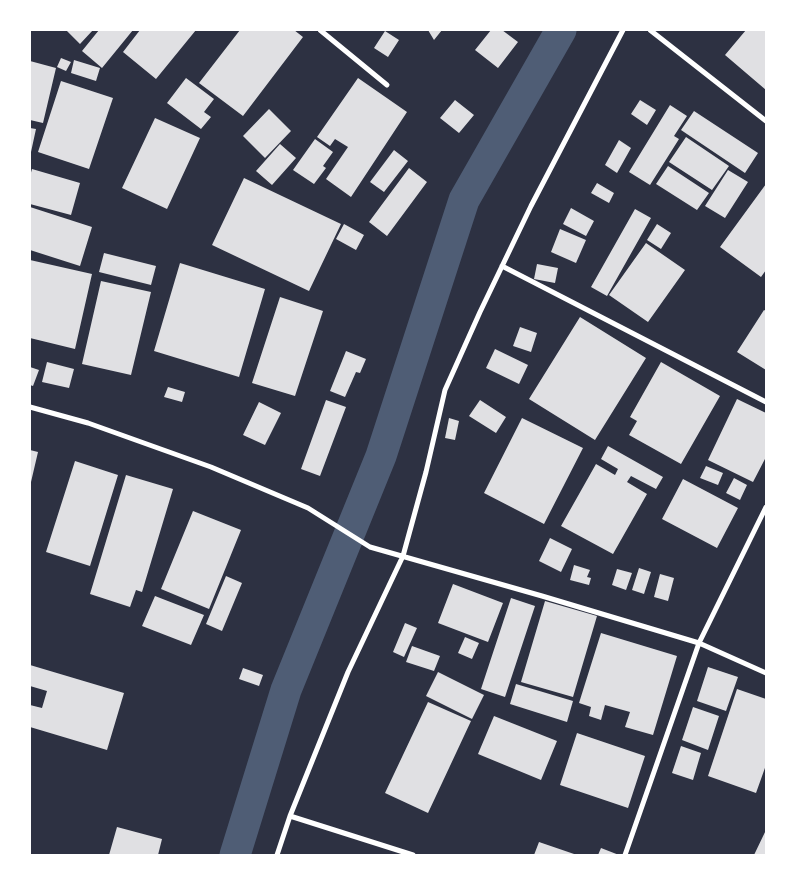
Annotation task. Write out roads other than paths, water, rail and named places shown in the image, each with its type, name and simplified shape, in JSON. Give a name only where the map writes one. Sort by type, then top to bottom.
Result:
[{"type":"street","points":[[320,30],[387,85]]},
{"type":"street","points":[[277,855],[290,816],[348,672],[403,556],[426,472],[445,390],[531,206],[623,30]]},
{"type":"street","points":[[650,30],[766,121]]},
{"type":"street","points":[[502,266],[766,402]]},
{"type":"street","points":[[30,406],[88,423],[211,467],[308,508],[370,547],[699,643],[766,673]]},
{"type":"street","points":[[625,855],[699,643],[766,507]]},
{"type":"street","points":[[290,816],[413,855]]},
{"type":"waterway","points":[[235,855],[286,690],[381,456],[464,200],[561,30]]}]
